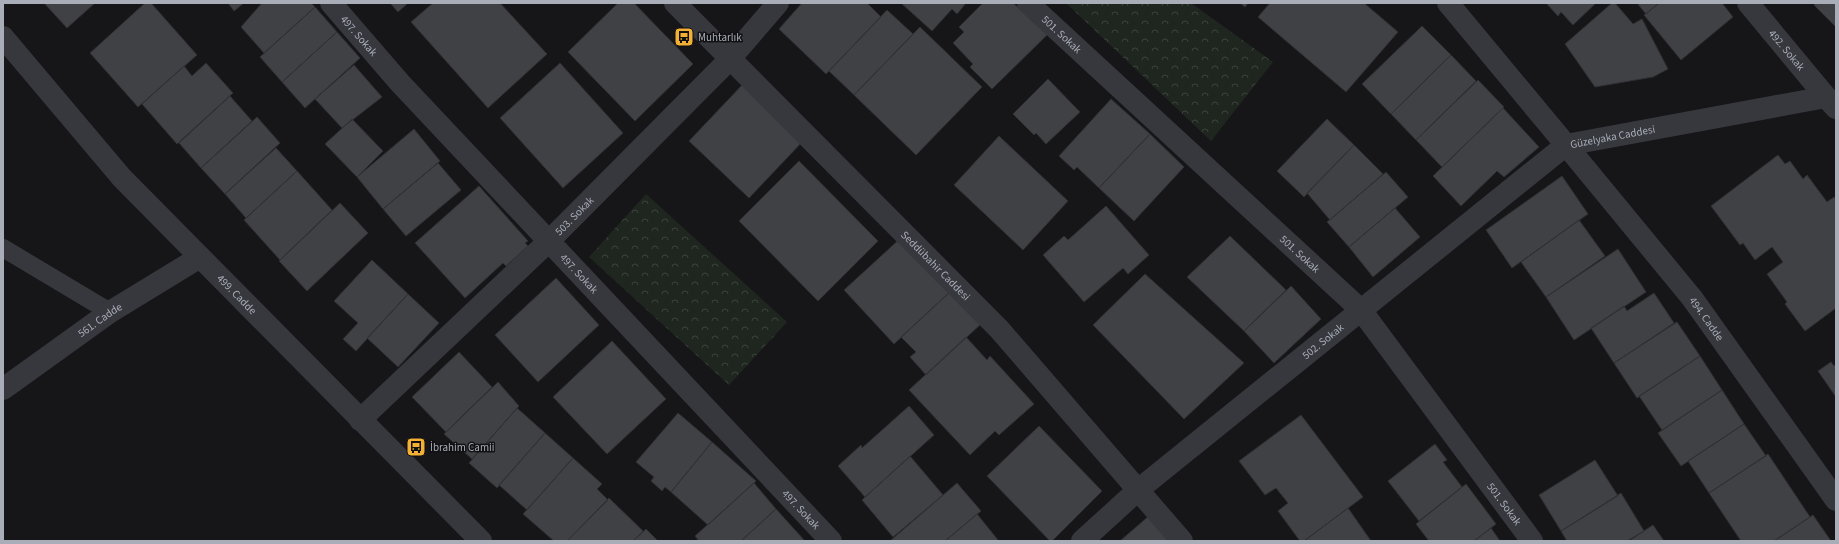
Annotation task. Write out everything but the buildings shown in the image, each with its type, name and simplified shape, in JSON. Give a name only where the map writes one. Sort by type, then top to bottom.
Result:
[{"type":"street","name":"497. Sokak","points":[[331,3],[400,82],[831,541]]},
{"type":"street","name":"Seddübahir Caddesi","points":[[674,3],[729,60],[999,329],[1182,541]]},
{"type":"street","name":"503. Sokak","points":[[360,420],[549,241],[729,60],[778,3]]},
{"type":"street","name":"501. Sokak","points":[[1028,3],[1361,310],[1532,541]]},
{"type":"street","name":"Güzelyaka Caddesi","points":[[1448,3],[1566,145],[1831,103]]},
{"type":"street","name":"492. Sokak","points":[[1748,3],[1831,103]]},
{"type":"street","name":"499. Cadde","points":[[3,37],[122,178],[481,541]]},
{"type":"street","name":"502. Sokak","points":[[1082,541],[1138,490],[1566,145]]},
{"type":"street","name":"494. Cadde","points":[[1566,145],[1692,298],[1836,500]]},
{"type":"street","name":"561. Cadde","points":[[3,389],[110,312],[200,257]]},
{"type":"lane","points":[[3,248],[110,312]]},
{"type":"green space","points":[[1066,3],[1191,3],[1273,62],[1211,141]]},
{"type":"green space","points":[[646,194],[787,322],[729,385],[589,257]]},
{"type":"place","name":"Muhtarlık","points":[[684,37]]},
{"type":"place","name":"İbrahim Camii","points":[[416,447]]}]
